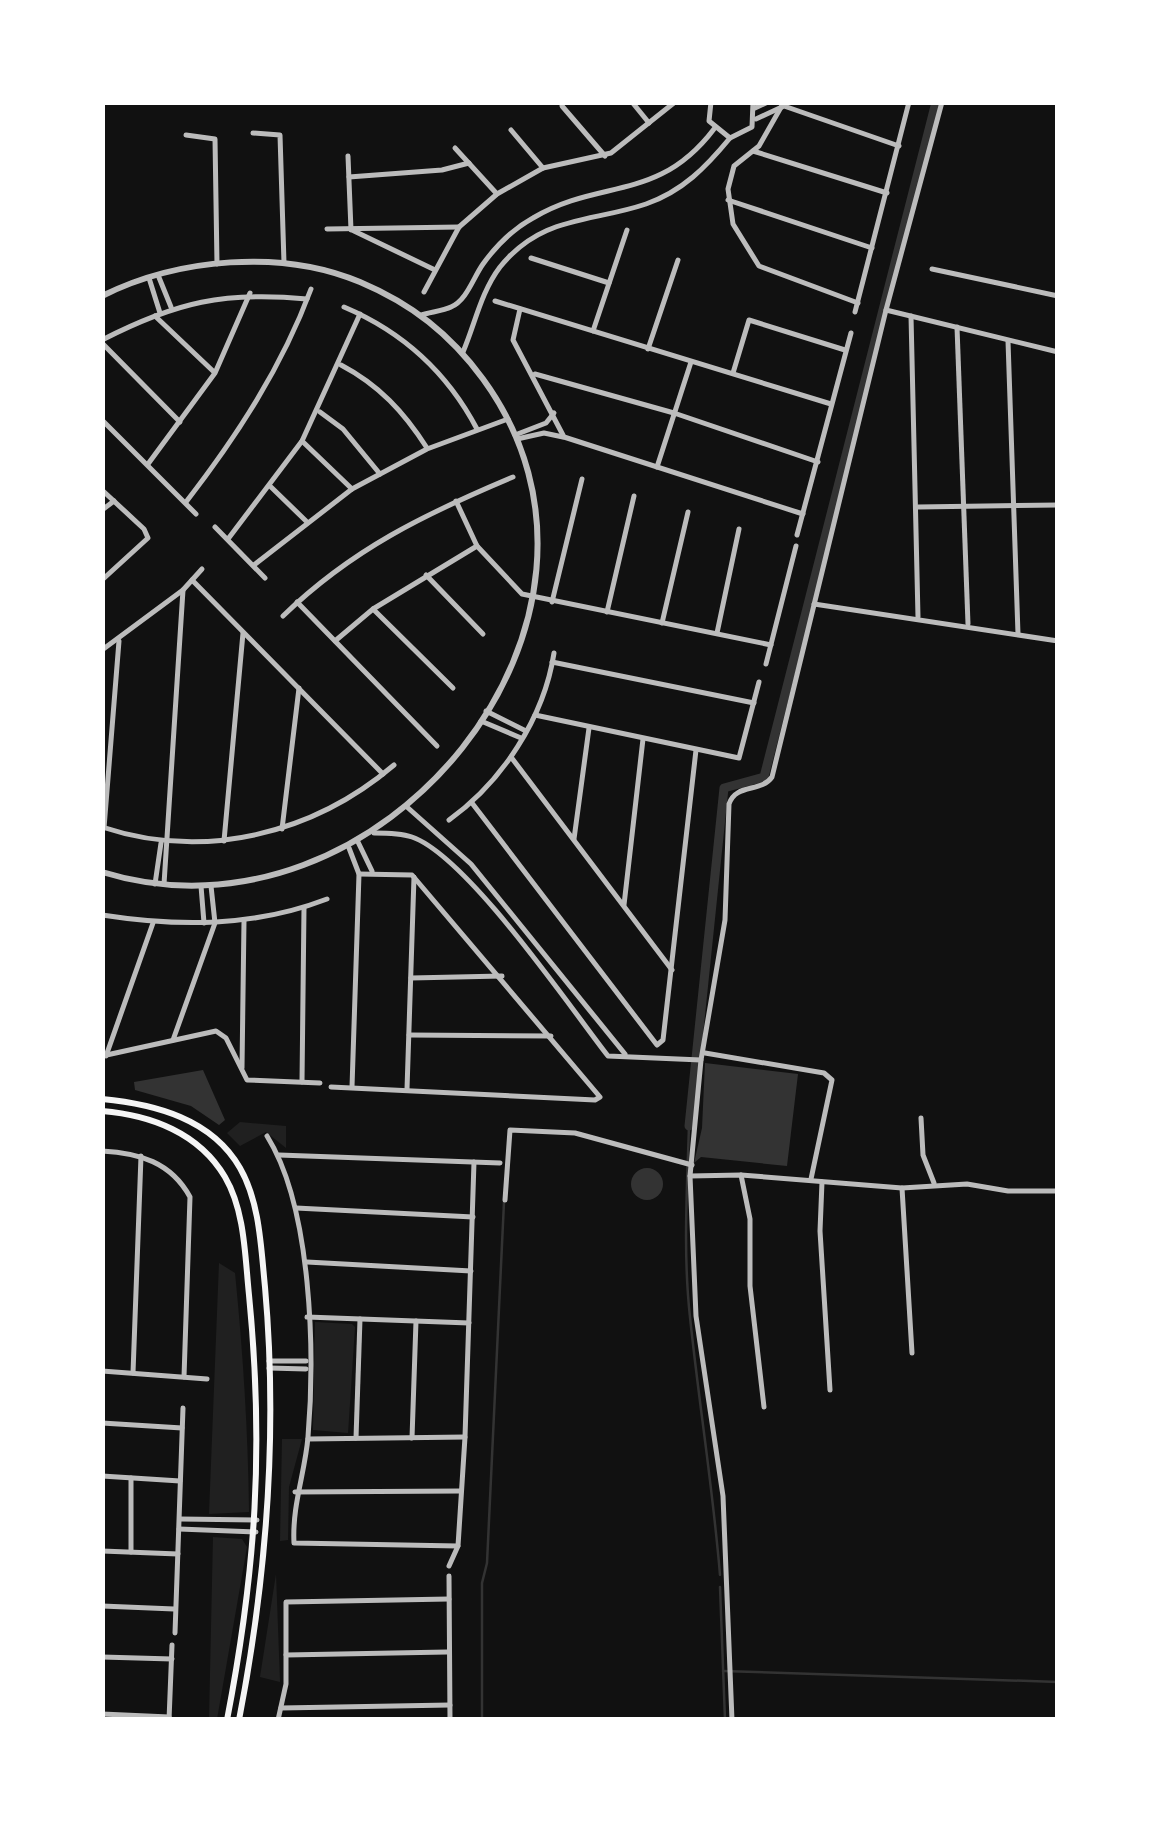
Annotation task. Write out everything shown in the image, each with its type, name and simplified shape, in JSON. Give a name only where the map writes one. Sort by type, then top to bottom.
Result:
[{"type":"main road","points":[[102,1099],[170,1112],[220,1142],[247,1183],[260,1240],[269,1364],[266,1551],[239,1720]]},
{"type":"main road","points":[[102,1111],[162,1124],[198,1145],[230,1186],[243,1241],[256,1372],[257,1520],[227,1720]]},
{"type":"main road","points":[[243,1241],[260,1240]]},
{"type":"street","points":[[632,102],[649,122]]},
{"type":"street","points":[[424,292],[433,269],[460,227],[497,194],[543,168],[605,156],[674,102]]},
{"type":"street","points":[[702,102],[711,106],[714,129]]},
{"type":"street","points":[[756,118],[754,105],[768,102]]},
{"type":"street","points":[[855,312],[910,102]]},
{"type":"street","points":[[732,1720],[722,1496],[696,1316],[690,1176],[701,1060],[706,1053],[725,920],[730,798],[771,779],[886,310],[942,102]]},
{"type":"street","points":[[463,352],[480,304],[499,268],[525,243],[566,220],[663,197],[705,169],[730,138],[746,133],[756,118],[784,104],[898,146]]},
{"type":"street","points":[[784,104],[754,150],[734,166],[728,200],[733,224],[756,265],[858,302]]},
{"type":"street","points":[[562,106],[605,156]]},
{"type":"street","points":[[714,129],[730,138]]},
{"type":"street","points":[[421,314],[451,308],[461,300],[483,263],[528,221],[551,207],[655,179],[681,164],[714,129]]},
{"type":"street","points":[[511,130],[543,168]]},
{"type":"street","points":[[253,133],[280,135],[284,264]]},
{"type":"street","points":[[186,135],[215,139],[216,264]]},
{"type":"street","points":[[455,148],[497,194]]},
{"type":"street","points":[[754,150],[887,193]]},
{"type":"street","points":[[348,156],[351,230]]},
{"type":"street","points":[[349,177],[442,170],[468,163]]},
{"type":"street","points":[[728,200],[872,248]]},
{"type":"street","points":[[327,229],[460,227]]},
{"type":"street","points":[[351,230],[433,269]]},
{"type":"street","points":[[594,332],[627,230]]},
{"type":"street","points":[[531,258],[609,284]]},
{"type":"street","points":[[648,349],[678,260]]},
{"type":"street","points":[[102,296],[216,264],[284,264],[343,275],[421,314],[463,352],[516,438],[528,464],[537,521],[532,598],[523,632],[481,721],[453,760],[408,808],[352,852],[212,890],[102,872]]},
{"type":"street","points":[[932,269],[1058,296]]},
{"type":"street","points":[[160,280],[171,307]]},
{"type":"street","points":[[151,282],[158,315],[215,373]]},
{"type":"street","points":[[186,502],[234,440],[279,360],[311,288]]},
{"type":"street","points":[[148,464],[215,373],[250,293]]},
{"type":"street","points":[[180,422],[102,342],[171,307],[250,293],[307,299]]},
{"type":"street","points":[[495,301],[831,404]]},
{"type":"street","points":[[344,307],[404,339],[443,375],[477,429]]},
{"type":"street","points":[[520,308],[513,340],[564,437]]},
{"type":"street","points":[[886,310],[1058,352]]},
{"type":"street","points":[[228,539],[302,441],[341,365],[360,314]]},
{"type":"street","points":[[910,316],[918,617]]},
{"type":"street","points":[[733,374],[749,320],[845,350]]},
{"type":"street","points":[[958,327],[968,624]]},
{"type":"street","points":[[797,535],[850,333]]},
{"type":"street","points":[[1008,341],[1018,634]]},
{"type":"street","points":[[657,467],[691,362]]},
{"type":"street","points":[[341,365],[364,377],[405,413],[427,449]]},
{"type":"street","points":[[532,373],[674,413],[818,462]]},
{"type":"street","points":[[319,412],[343,429],[380,474]]},
{"type":"street","points":[[516,438],[554,414]]},
{"type":"street","points":[[102,420],[196,514]]},
{"type":"street","points":[[254,566],[306,521],[352,489],[427,449],[505,420]]},
{"type":"street","points":[[529,433],[564,437],[803,514]]},
{"type":"street","points":[[302,441],[352,489]]},
{"type":"street","points":[[282,616],[390,532],[513,477]]},
{"type":"street","points":[[552,602],[582,479]]},
{"type":"street","points":[[271,487],[306,521]]},
{"type":"street","points":[[102,490],[144,529],[148,538],[102,580]]},
{"type":"street","points":[[607,612],[634,496]]},
{"type":"street","points":[[456,500],[477,546],[522,594],[771,645]]},
{"type":"street","points":[[102,510],[114,501]]},
{"type":"street","points":[[918,507],[1058,505]]},
{"type":"street","points":[[662,623],[688,512]]},
{"type":"street","points":[[216,526],[266,578]]},
{"type":"street","points":[[716,633],[739,529]]},
{"type":"street","points":[[334,641],[374,609],[477,546]]},
{"type":"street","points":[[766,664],[796,546]]},
{"type":"street","points":[[102,650],[183,590],[202,568]]},
{"type":"street","points":[[426,576],[483,634]]},
{"type":"street","points":[[192,580],[383,774]]},
{"type":"street","points":[[158,881],[166,874],[183,590]]},
{"type":"street","points":[[297,602],[437,746]]},
{"type":"street","points":[[814,604],[968,624],[1058,641]]},
{"type":"street","points":[[374,609],[453,688]]},
{"type":"street","points":[[224,841],[242,632]]},
{"type":"street","points":[[119,640],[104,828],[165,843],[224,841],[282,829],[394,765]]},
{"type":"street","points":[[449,820],[472,804],[511,757],[535,715],[554,653]]},
{"type":"street","points":[[552,662],[754,704]]},
{"type":"street","points":[[535,715],[739,758],[759,682]]},
{"type":"street","points":[[282,829],[299,688]]},
{"type":"street","points":[[486,711],[526,731]]},
{"type":"street","points":[[481,721],[522,738]]},
{"type":"street","points":[[574,840],[589,728]]},
{"type":"street","points":[[624,908],[643,739]]},
{"type":"street","points":[[472,804],[657,1044],[663,1040],[696,750]]},
{"type":"street","points":[[511,757],[672,970]]},
{"type":"street","points":[[408,808],[418,821],[451,842],[625,1054]]},
{"type":"street","points":[[374,834],[413,837],[442,854],[538,964],[608,1056],[701,1060]]},
{"type":"street","points":[[158,881],[165,843]]},
{"type":"street","points":[[360,846],[372,871]]},
{"type":"street","points":[[352,852],[359,874],[352,1088]]},
{"type":"street","points":[[331,1086],[596,1100],[600,1092],[414,877],[402,872],[359,874]]},
{"type":"street","points":[[407,1089],[414,877]]},
{"type":"street","points":[[202,886],[204,924]]},
{"type":"street","points":[[172,1041],[215,923],[212,890]]},
{"type":"street","points":[[102,915],[153,923],[244,922],[327,899]]},
{"type":"street","points":[[302,1082],[304,908]]},
{"type":"street","points":[[242,1071],[244,922]]},
{"type":"street","points":[[104,1056],[153,923]]},
{"type":"street","points":[[538,964],[547,957]]},
{"type":"street","points":[[411,978],[502,976]]},
{"type":"street","points":[[104,1056],[221,1033],[247,1080],[320,1083]]},
{"type":"street","points":[[409,1035],[552,1036]]},
{"type":"street","points":[[706,1053],[824,1073],[832,1080],[810,1180]]},
{"type":"street","points":[[921,1118],[920,1138],[934,1184]]},
{"type":"street","points":[[504,1200],[510,1130],[575,1133],[692,1164]]},
{"type":"street","points":[[267,1136],[279,1155],[307,1262],[308,1439],[295,1492],[295,1544],[458,1546]]},
{"type":"street","points":[[102,1151],[141,1156],[171,1172],[190,1197],[184,1376]]},
{"type":"street","points":[[279,1155],[500,1163]]},
{"type":"street","points":[[132,1373],[141,1156]]},
{"type":"street","points":[[449,1566],[458,1546],[465,1437],[474,1162]]},
{"type":"street","points":[[741,1175],[750,1219],[750,1286],[764,1407]]},
{"type":"street","points":[[690,1176],[741,1175],[902,1188],[934,1184],[1058,1191]]},
{"type":"street","points":[[822,1182],[820,1231],[830,1390]]},
{"type":"street","points":[[902,1188],[912,1353]]},
{"type":"street","points":[[295,1208],[473,1216]]},
{"type":"street","points":[[307,1262],[471,1271]]},
{"type":"street","points":[[307,1317],[469,1323]]},
{"type":"street","points":[[356,1438],[360,1319]]},
{"type":"street","points":[[412,1438],[416,1321]]},
{"type":"street","points":[[269,1364],[307,1365]]},
{"type":"street","points":[[102,1371],[207,1380]]},
{"type":"street","points":[[175,1633],[183,1408]]},
{"type":"street","points":[[102,1423],[182,1428]]},
{"type":"street","points":[[308,1439],[465,1437]]},
{"type":"street","points":[[102,1476],[180,1481]]},
{"type":"street","points":[[131,1478],[131,1552]]},
{"type":"street","points":[[295,1492],[461,1491]]},
{"type":"street","points":[[179,1519],[257,1520]]},
{"type":"street","points":[[236,1531],[237,1521]]},
{"type":"street","points":[[179,1529],[256,1532]]},
{"type":"street","points":[[102,1551],[178,1554]]},
{"type":"street","points":[[449,1576],[446,1652],[450,1720]]},
{"type":"street","points":[[278,1720],[288,1601],[449,1599]]},
{"type":"street","points":[[102,1606],[176,1609]]},
{"type":"street","points":[[102,1714],[169,1718],[172,1646]]},
{"type":"street","points":[[286,1655],[446,1652]]},
{"type":"street","points":[[102,1658],[172,1659]]},
{"type":"street","points":[[281,1708],[450,1705]]},
{"type":"shaded area","points":[[705,1063],[798,1074],[787,1166],[701,1157],[694,1163],[702,1128]]},
{"type":"shaded area","points":[[203,1070],[225,1120],[219,1125],[191,1106],[135,1090],[134,1082]]},
{"type":"shaded area","points":[[240,1122],[286,1126],[286,1148],[266,1132],[240,1146],[227,1133]]},
{"type":"shaded area","points":[[647,1168],[659,1172],[663,1184],[659,1196],[647,1200],[635,1196],[631,1184],[635,1172]]},
{"type":"shaded area","points":[[219,1263],[235,1273],[245,1392],[249,1512],[209,1514]]},
{"type":"shaded area","points":[[315,1322],[355,1327],[348,1433],[313,1430]]},
{"type":"shaded area","points":[[282,1439],[302,1439],[289,1487],[288,1540],[280,1541]]},
{"type":"shaded area","points":[[213,1537],[242,1539],[247,1547],[217,1719],[209,1720]]},
{"type":"shaded area","points":[[276,1574],[280,1682],[260,1677]]},
{"type":"waterway","points":[[689,1126],[724,788],[764,777],[936,102]]},
{"type":"waterway","points":[[689,1126],[688,1293],[720,1575]]},
{"type":"waterway","points":[[482,1720],[482,1583],[487,1563],[504,1202]]},
{"type":"waterway","points":[[720,1587],[725,1720]]},
{"type":"waterway","points":[[723,1671],[1058,1682]]}]
